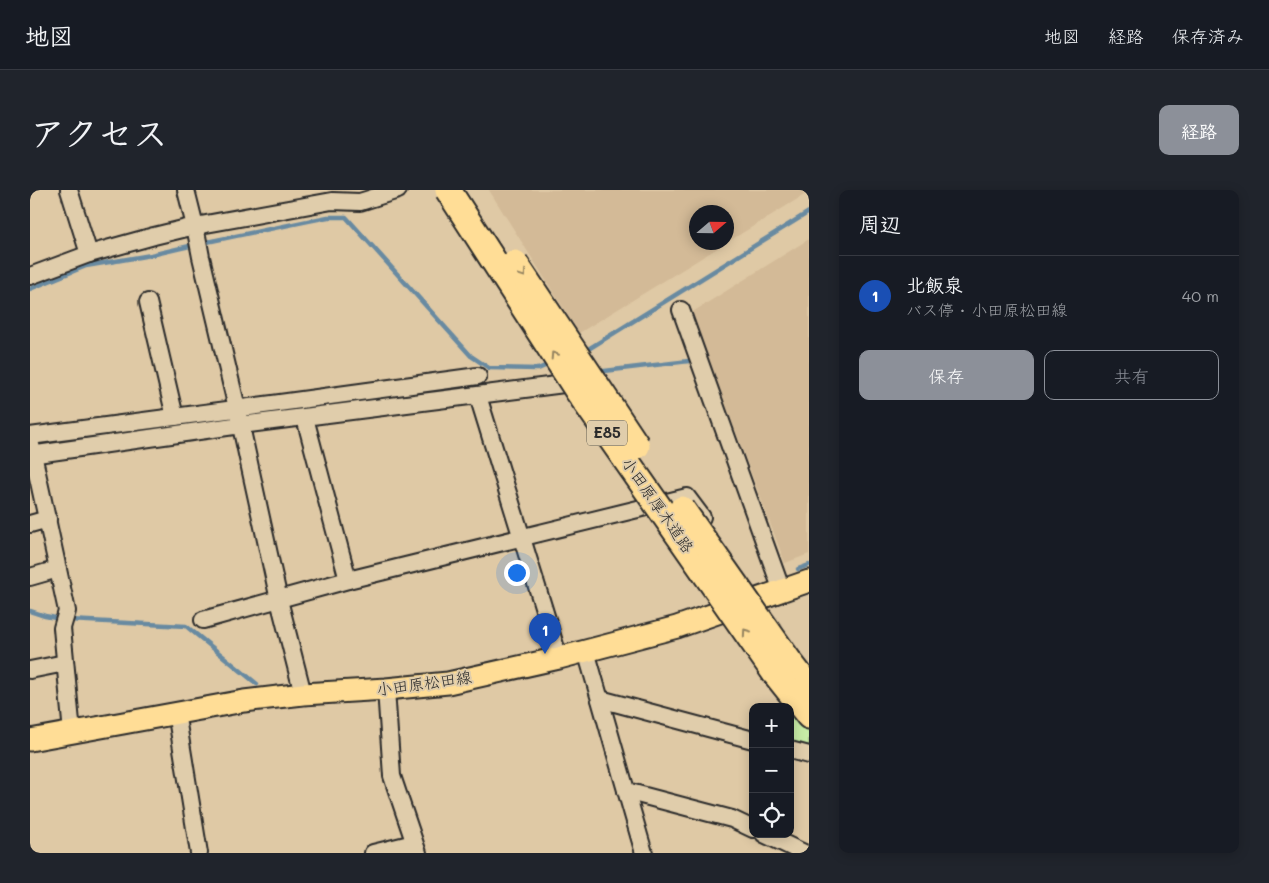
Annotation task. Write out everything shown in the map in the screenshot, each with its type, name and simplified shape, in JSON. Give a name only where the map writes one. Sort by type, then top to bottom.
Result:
[{"type":"highway","name":"小田原厚木道路","points":[[448,190],[577,390],[774,672],[809,716]]},
{"type":"highway","name":"小田原厚木道路","points":[[467,190],[626,431],[809,687]]},
{"type":"main road","name":"小田原松田線","points":[[30,740],[244,700],[448,683],[558,658],[677,627],[809,581]]},
{"type":"street","points":[[69,190],[89,254]]},
{"type":"street","points":[[186,190],[241,425],[279,600],[303,694]]},
{"type":"street","points":[[30,276],[89,254],[154,236],[332,201],[360,202],[398,190]]},
{"type":"street","points":[[148,302],[175,417]]},
{"type":"street","points":[[681,310],[782,591]]},
{"type":"street","points":[[72,732],[62,628],[66,611],[48,520],[32,455],[30,436],[478,376]]},
{"type":"street","points":[[32,455],[241,425],[600,380]]},
{"type":"street","points":[[478,396],[558,658]]},
{"type":"street","points":[[305,418],[348,580]]},
{"type":"street","points":[[203,620],[348,580],[687,497],[759,599]]},
{"type":"street","points":[[30,524],[48,520]]},
{"type":"street","points":[[30,577],[58,569]]},
{"type":"street","points":[[586,651],[644,853]]},
{"type":"street","points":[[30,670],[65,663]]},
{"type":"street","points":[[373,853],[416,848],[392,776],[386,689]]},
{"type":"street","points":[[600,699],[749,739]]},
{"type":"street","points":[[176,712],[198,853]]},
{"type":"street","points":[[794,751],[809,755]]},
{"type":"street","points":[[626,792],[732,819],[749,827]]},
{"type":"street","points":[[772,838],[804,853]]},
{"type":"shaded area","points":[[489,190],[809,190],[809,192],[734,238],[734,205],[689,205],[689,250],[714,250],[579,333]]},
{"type":"shaded area","points":[[809,239],[809,554],[785,563],[691,313]]},
{"type":"green space","points":[[794,709],[809,729],[809,748],[794,744]]},
{"type":"waterway","points":[[582,351],[590,348],[809,212]]},
{"type":"waterway","points":[[202,243],[328,217],[346,217],[471,356],[489,368],[538,369],[552,363]]},
{"type":"waterway","points":[[30,289],[86,266],[151,255],[194,245]]},
{"type":"waterway","points":[[596,372],[689,361]]},
{"type":"waterway","points":[[34,446],[212,421]]},
{"type":"waterway","points":[[798,569],[809,565]]},
{"type":"waterway","points":[[30,611],[61,619]]},
{"type":"waterway","points":[[69,620],[186,626],[257,684]]},
{"type":"place","name":"北飯泉","points":[[545,654]]}]
